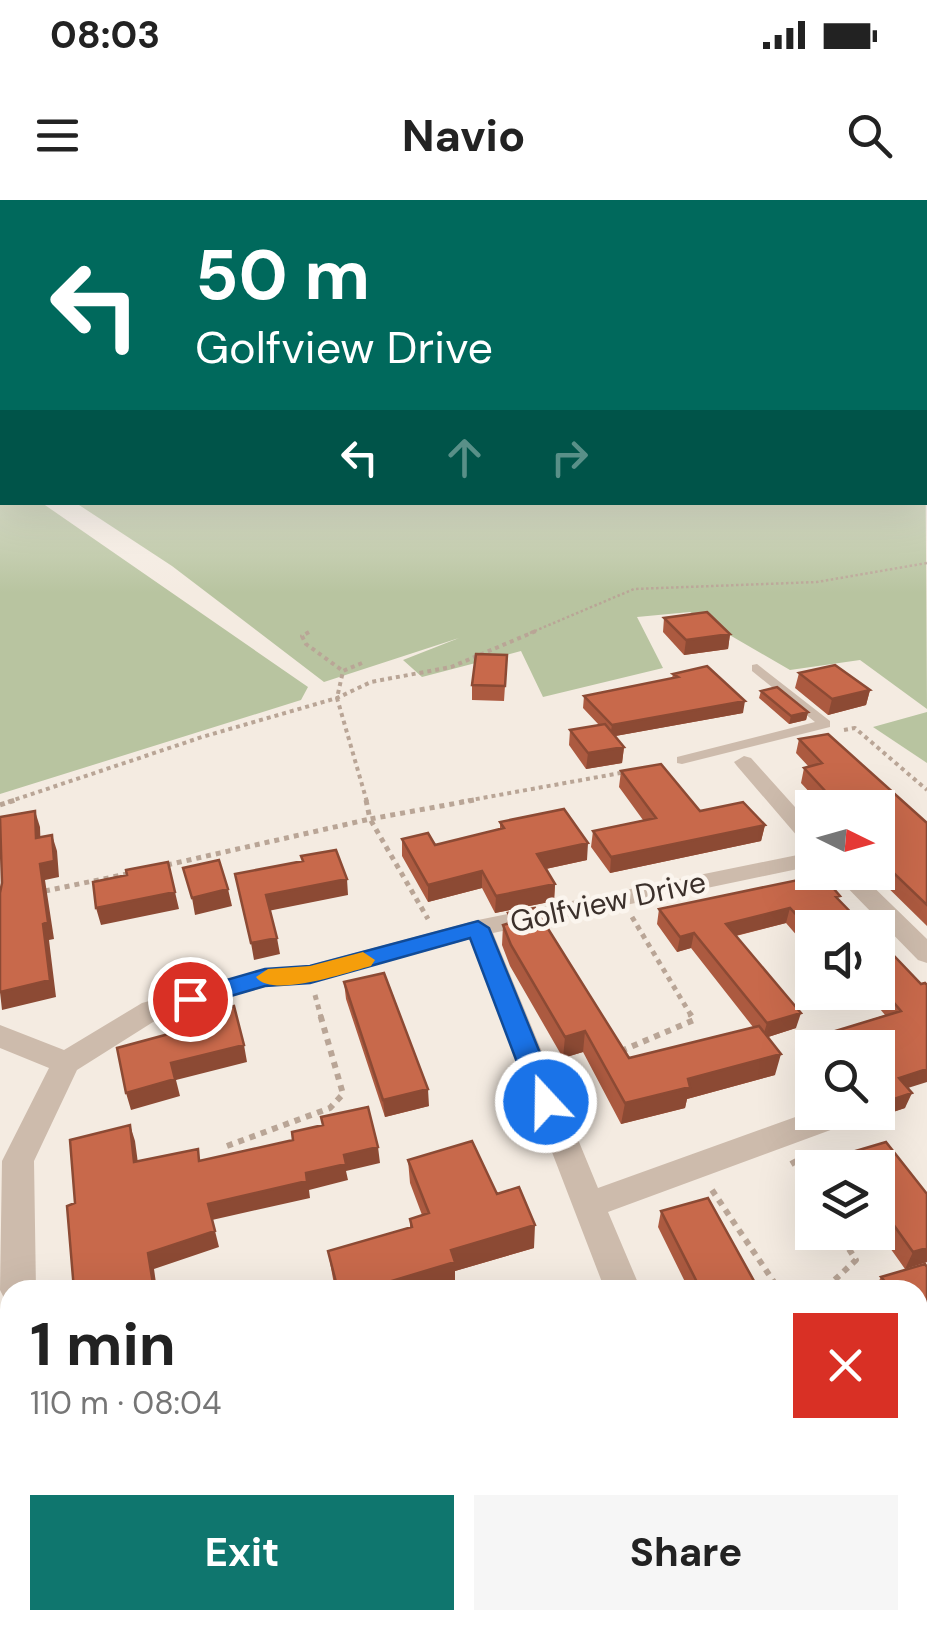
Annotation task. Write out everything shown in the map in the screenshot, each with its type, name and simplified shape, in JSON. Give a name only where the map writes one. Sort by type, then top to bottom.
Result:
[{"type":"street","points":[[737,755],[795,820]]},
{"type":"street","name":"Golfview Drive","points":[[66,1064],[152,1010],[265,978],[310,974],[478,928],[795,863]]},
{"type":"street","points":[[862,890],[927,954]]},
{"type":"street","points":[[478,928],[619,1280]]},
{"type":"street","points":[[0,1036],[66,1064],[18,1161],[18,1280]]},
{"type":"street","points":[[587,1206],[795,1130]]},
{"type":"lane","points":[[682,760],[737,755],[825,724],[757,668]]},
{"type":"path","points":[[0,805],[202,737],[337,698],[371,682],[451,667],[634,590],[816,582],[927,563]]},
{"type":"path","points":[[309,632],[302,636],[306,644],[343,671]]},
{"type":"path","points":[[343,671],[362,663]]},
{"type":"path","points":[[343,671],[337,698],[360,769],[370,819],[438,940]]},
{"type":"path","points":[[836,731],[854,728],[927,790]]},
{"type":"path","points":[[155,868],[370,819],[682,760]]},
{"type":"path","points":[[39,892],[136,872]]},
{"type":"path","points":[[605,1058],[694,1020],[622,899]]},
{"type":"path","points":[[227,1146],[330,1108],[343,1094],[310,974]]},
{"type":"path","points":[[777,1136],[795,1165]]},
{"type":"path","points":[[696,1167],[772,1280]]},
{"type":"path","points":[[835,1280],[856,1260],[850,1250]]},
{"type":"green space","points":[[0,505],[45,505],[308,687],[301,700],[0,794]]},
{"type":"green space","points":[[79,505],[926,505],[927,709],[860,660],[790,670],[690,612],[637,617],[663,668],[543,697],[521,651],[422,677],[403,660],[459,638],[324,682],[172,566]]},
{"type":"green space","points":[[927,712],[927,763],[873,727]]},
{"type":"building","points":[[707,612],[730,634],[686,640],[664,618]]},
{"type":"building","points":[[476,654],[507,655],[505,686],[472,685]]},
{"type":"building","points":[[835,665],[870,690],[832,699],[799,673]]},
{"type":"building","points":[[707,666],[745,701],[612,725],[584,696],[678,677],[673,674]]},
{"type":"building","points":[[777,687],[808,712],[791,716],[761,691]]},
{"type":"building","points":[[605,724],[624,747],[588,753],[570,730]]},
{"type":"building","points":[[828,734],[890,790],[824,790],[804,768],[822,763],[799,739]]},
{"type":"building","points":[[661,764],[700,811],[743,802],[765,825],[611,857],[593,831],[656,818],[621,771]]},
{"type":"building","points":[[895,794],[927,823],[927,905],[895,874]]},
{"type":"building","points":[[564,809],[588,843],[537,854],[555,884],[496,896],[482,871],[428,885],[402,839],[428,833],[435,845],[504,828],[500,822]]},
{"type":"building","points":[[35,811],[36,838],[52,835],[54,861],[40,864],[50,980],[0,992],[0,817]]},
{"type":"building","points":[[336,850],[347,879],[266,895],[277,938],[251,943],[235,874],[303,861],[301,856]]},
{"type":"building","points":[[219,860],[228,889],[192,898],[183,868]]},
{"type":"building","points":[[168,862],[175,892],[96,908],[93,882],[127,875],[126,870]]},
{"type":"building","points":[[795,881],[795,890],[835,890],[840,896],[836,897],[849,910],[795,910],[795,913],[790,908],[726,924],[801,1013],[767,1023],[694,933],[680,937],[659,909]]},
{"type":"building","points":[[535,908],[629,1058],[759,1026],[781,1054],[688,1079],[690,1087],[625,1103],[585,1031],[565,1037],[511,945],[503,925],[513,922],[508,913]]},
{"type":"building","points":[[895,957],[921,984],[927,985],[927,1069],[899,1078],[912,1093],[895,1099],[895,1030],[839,1030],[901,1011],[895,1004]]},
{"type":"building","points":[[384,973],[428,1089],[383,1100],[344,982]]},
{"type":"building","points":[[234,1006],[244,1045],[171,1063],[175,1079],[126,1093],[117,1048],[191,1028],[189,1017]]},
{"type":"building","points":[[368,1107],[378,1147],[344,1155],[346,1164],[306,1173],[307,1181],[208,1204],[215,1231],[148,1253],[152,1280],[73,1280],[67,1206],[75,1203],[70,1140],[130,1125],[134,1162],[198,1149],[199,1161],[293,1140],[292,1132],[323,1125],[321,1117]]},
{"type":"building","points":[[472,1141],[497,1194],[519,1187],[535,1225],[451,1250],[455,1262],[395,1280],[335,1280],[328,1251],[412,1227],[410,1219],[429,1213],[408,1160]]},
{"type":"building","points":[[886,1142],[892,1150],[859,1150]]},
{"type":"building","points":[[895,1153],[927,1194],[927,1248],[913,1252],[895,1227]]},
{"type":"building","points":[[708,1198],[753,1280],[696,1280],[661,1211]]},
{"type":"building","points":[[925,1264],[927,1267],[927,1280],[881,1277]]},
{"type":"slow traffic","points":[[268,977],[310,974],[363,960]]},
{"type":"route","points":[[190,999],[265,978],[310,974],[478,928],[546,1102]]}]
